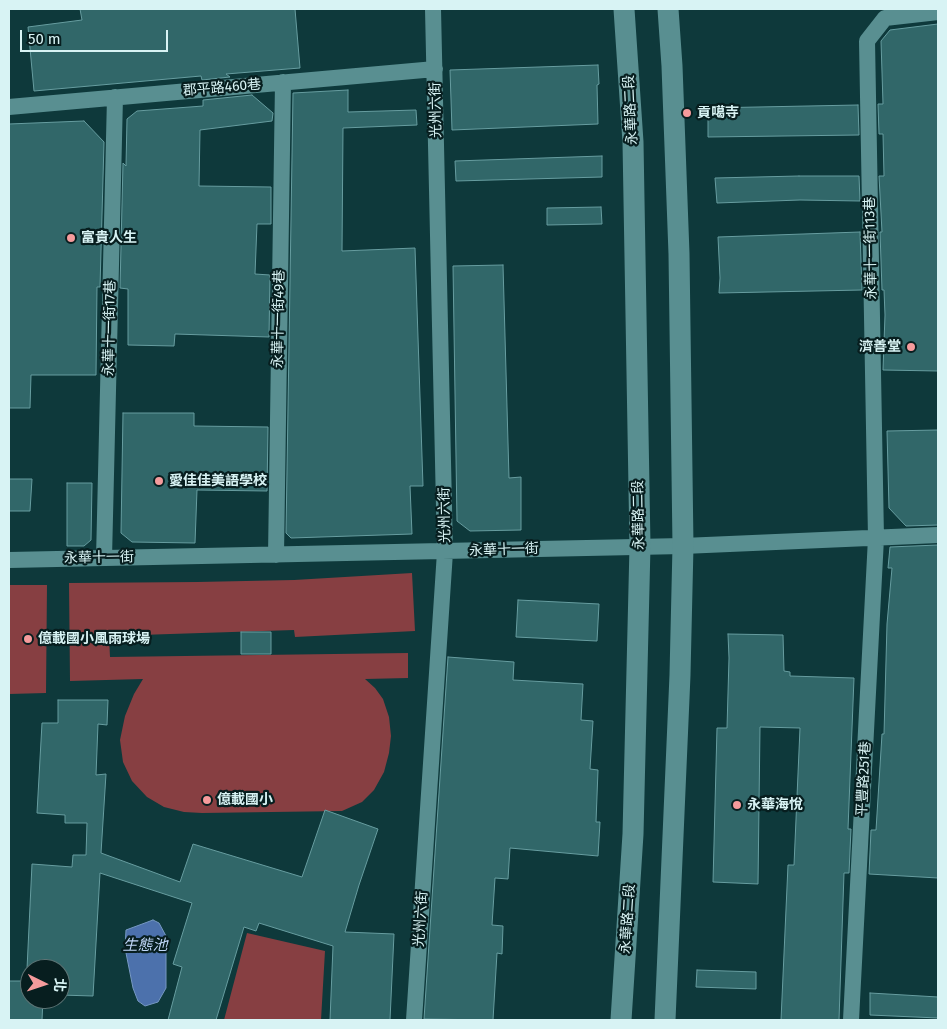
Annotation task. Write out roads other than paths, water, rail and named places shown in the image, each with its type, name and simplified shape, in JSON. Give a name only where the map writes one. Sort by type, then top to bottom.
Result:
[{"type":"street","name":"光州六街","points":[[414,1020],[446,552],[433,9]]},
{"type":"street","name":"永華路二段","points":[[621,1020],[633,834],[640,546],[632,142],[624,9]]},
{"type":"street","points":[[665,1020],[680,675],[683,546],[679,254],[668,9]]},
{"type":"street","name":"永華十一街113巷","points":[[876,538],[867,42],[885,18],[938,12]]},
{"type":"street","name":"郡平路460巷","points":[[9,107],[435,69]]},
{"type":"street","name":"永華十一街49巷","points":[[276,555],[283,82]]},
{"type":"street","name":"永華十一街17巷","points":[[104,558],[116,98]]},
{"type":"street","name":"永華十一街","points":[[9,560],[683,546],[938,535]]},
{"type":"street","name":"平豐路251巷","points":[[851,1020],[876,538]]},
{"type":"water","name":"生態池","points":[[153,920],[159,923],[166,936],[166,988],[158,1002],[145,1006],[138,1001],[133,988],[125,948],[126,930]]},
{"type":"place","name":"貢噶寺","points":[[687,113]]},
{"type":"place","name":"富貴人生","points":[[71,238]]},
{"type":"place","name":"濟善堂","points":[[911,347]]},
{"type":"place","name":"愛佳佳美語學校","points":[[159,481]]},
{"type":"place","name":"億載國小風雨球場","points":[[28,639]]},
{"type":"place","name":"億載國小","points":[[207,800]]},
{"type":"place","name":"永華海悅","points":[[737,805]]}]
